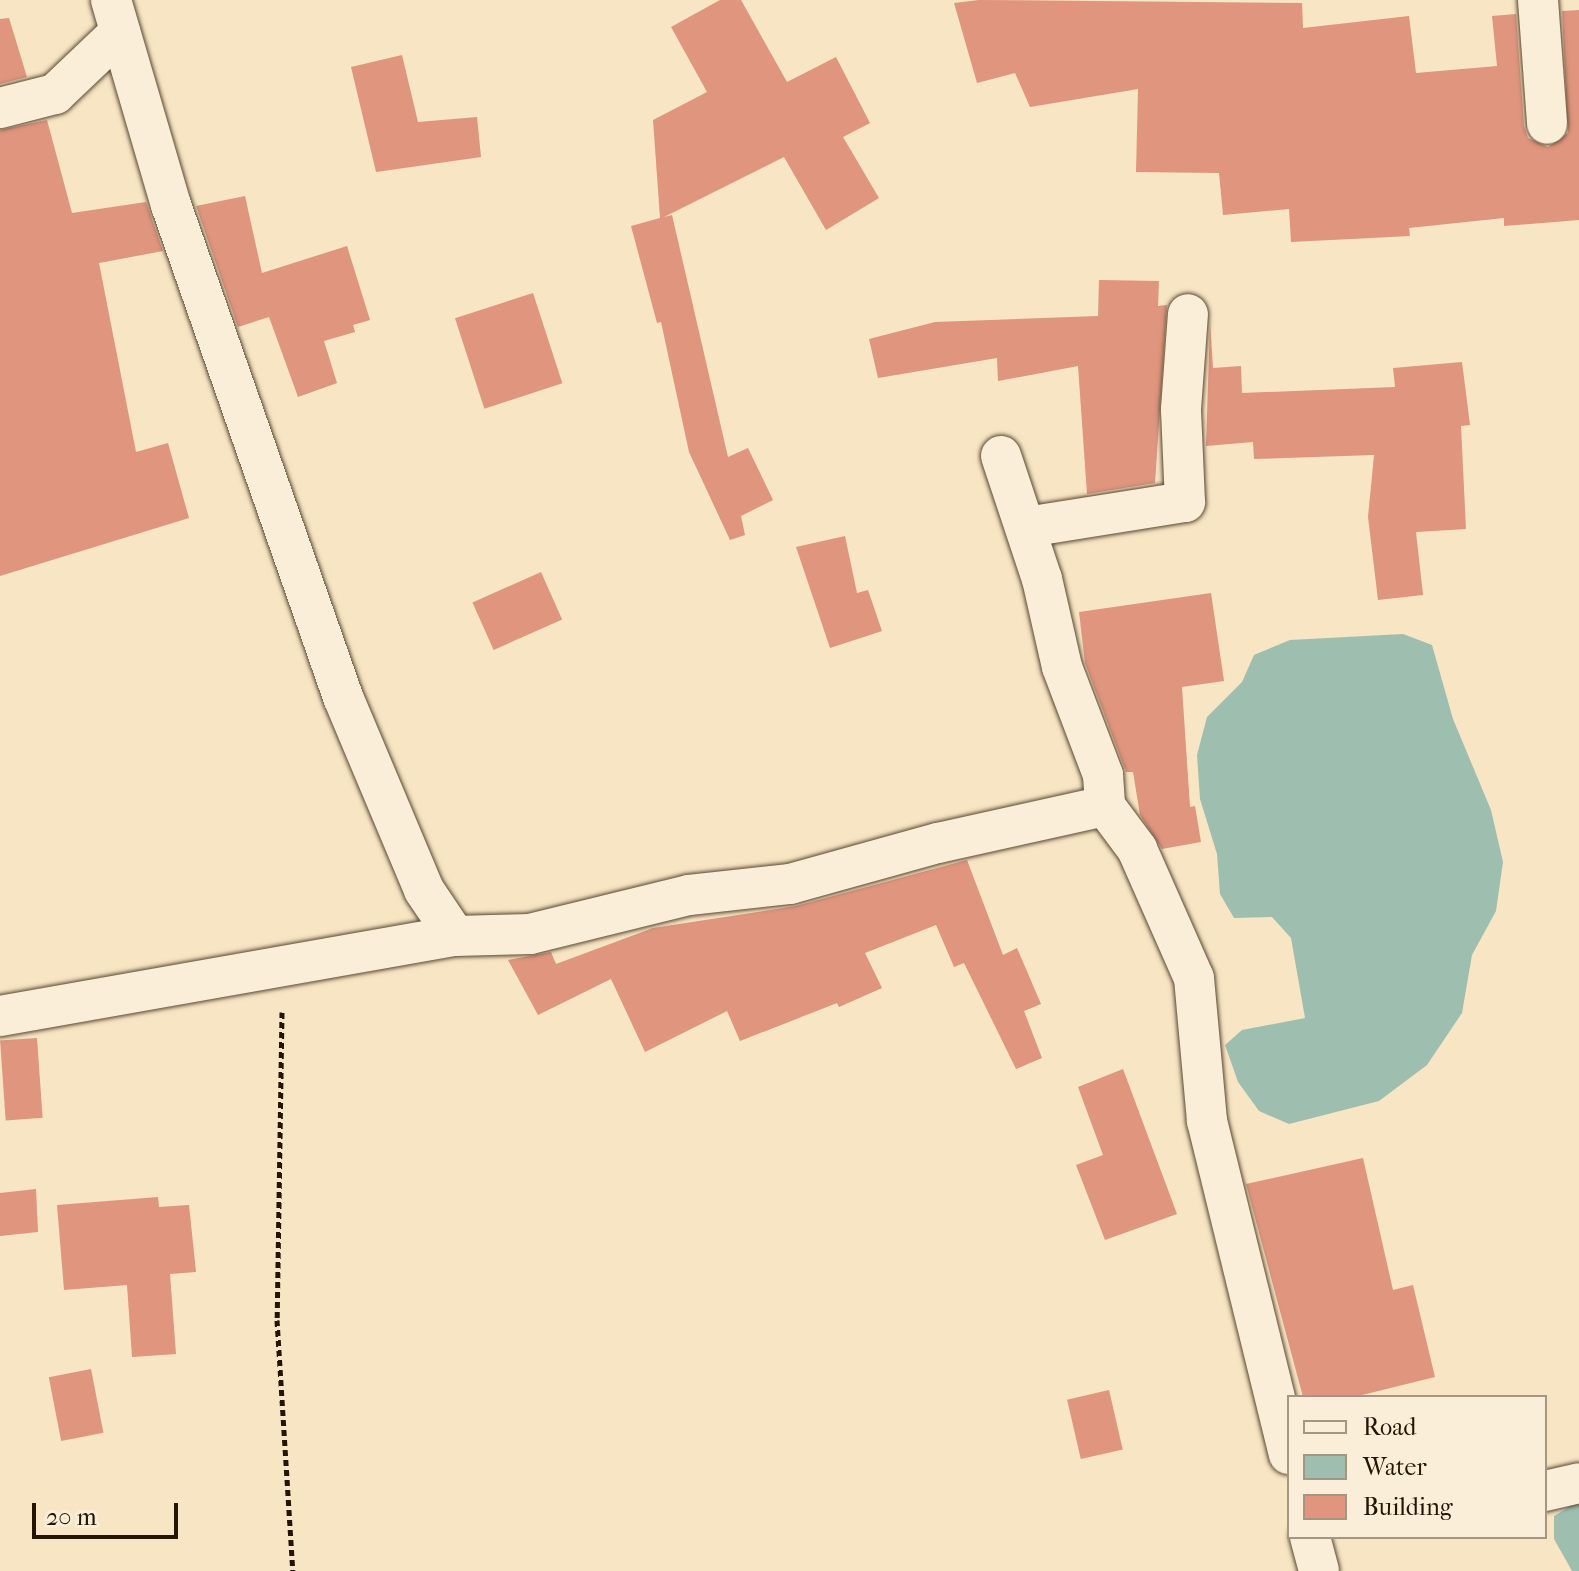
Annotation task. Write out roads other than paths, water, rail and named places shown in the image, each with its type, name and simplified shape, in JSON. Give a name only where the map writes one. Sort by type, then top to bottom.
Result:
[{"type":"street","points":[[1538,0],[1547,124]]},
{"type":"street","points":[[0,108],[55,94],[115,16]]},
{"type":"street","points":[[115,16],[171,205],[343,697],[424,890],[455,936]]},
{"type":"street","points":[[1027,527],[1185,502],[1181,409],[1188,314]]},
{"type":"street","points":[[1001,456],[1027,527],[1062,667],[1103,775],[1105,806],[1137,849],[1194,978],[1207,1121],[1287,1446]]},
{"type":"street","points":[[0,1016],[279,971],[455,936],[530,934],[689,895],[790,884],[938,843],[1105,806]]},
{"type":"street","points":[[1547,1491],[1579,1483]]},
{"type":"street","points":[[1311,1539],[1319,1571]]},
{"type":"water","points":[[1403,634],[1432,645],[1453,719],[1491,810],[1503,862],[1496,911],[1472,955],[1462,1013],[1427,1065],[1379,1101],[1289,1124],[1259,1111],[1238,1082],[1225,1045],[1242,1030],[1305,1018],[1291,938],[1272,917],[1234,918],[1220,894],[1217,854],[1200,799],[1197,755],[1207,717],[1242,682],[1254,655],[1290,640]]},
{"type":"water","points":[[1579,1501],[1579,1571],[1572,1571],[1554,1539],[1554,1516]]}]
